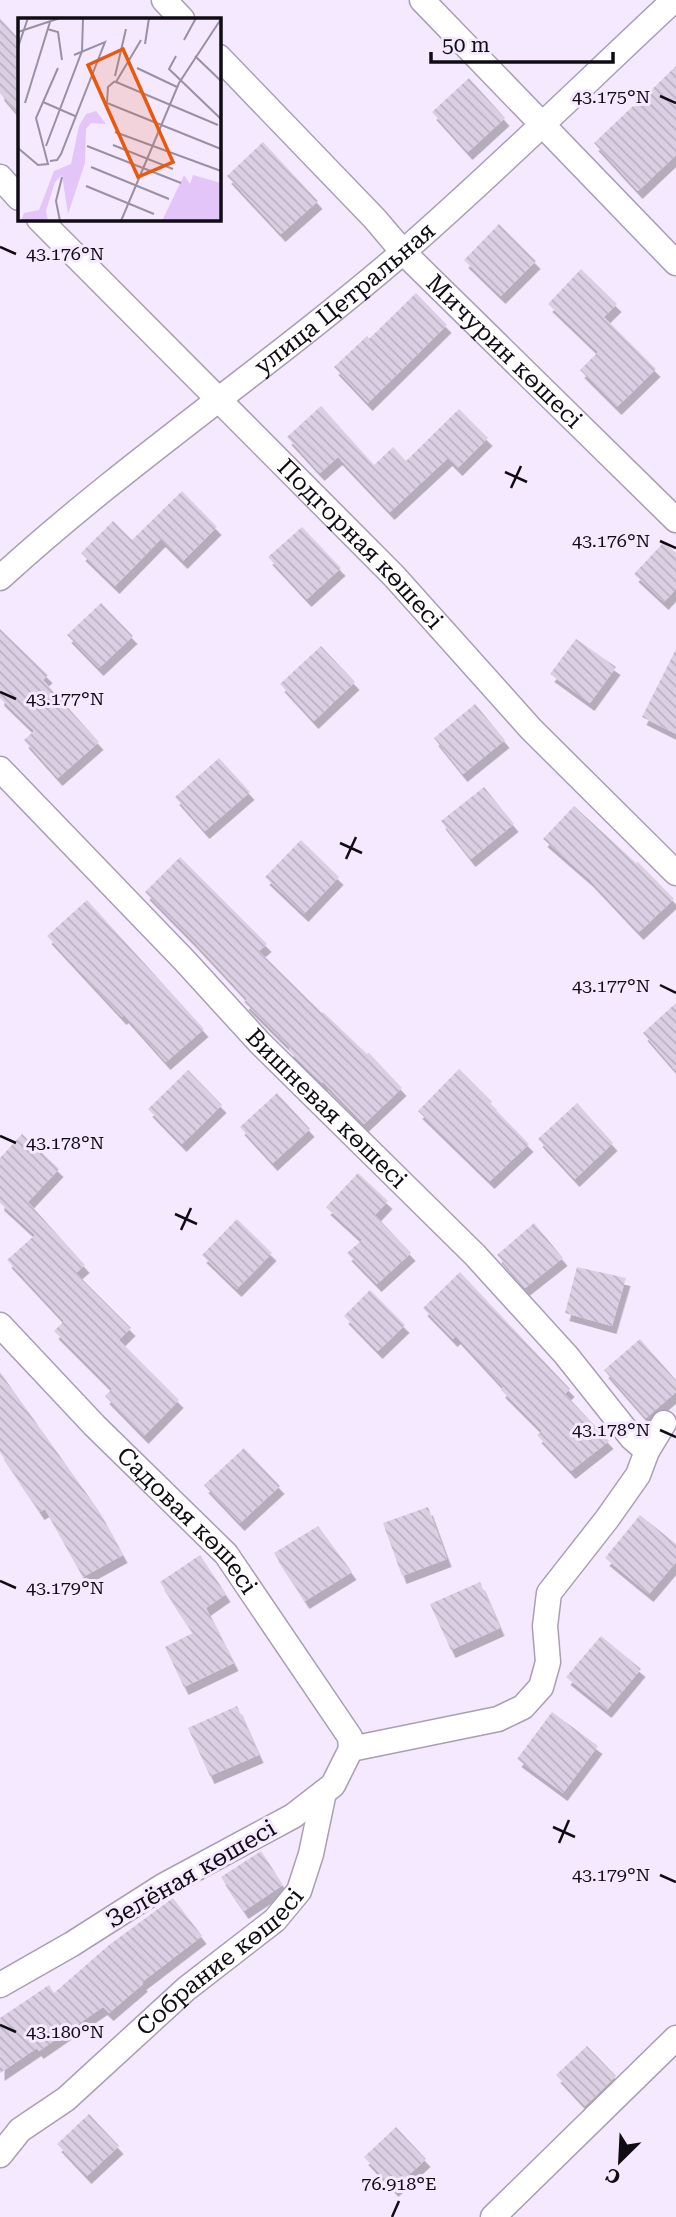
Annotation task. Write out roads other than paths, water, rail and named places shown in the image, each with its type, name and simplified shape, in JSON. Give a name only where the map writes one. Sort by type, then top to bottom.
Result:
[{"type":"street","points":[[164,0],[181,18]]},
{"type":"street","points":[[422,0],[676,263]]},
{"type":"street","name":"улица Цетральная","points":[[0,578],[50,533],[403,252],[674,0]]},
{"type":"street","name":"Мичурин көшесі","points":[[220,58],[376,219],[403,252],[676,520]]},
{"type":"street","points":[[0,177],[18,197]]},
{"type":"street","name":"Подгорная көшесі","points":[[40,220],[394,576],[531,729],[676,873]]},
{"type":"street","name":"Вишневая көшесі","points":[[0,769],[258,1042],[475,1255],[566,1355],[632,1438],[647,1451]]},
{"type":"street","name":"Садовая көшесі","points":[[0,1325],[95,1426],[226,1554],[351,1743]]},
{"type":"street","points":[[351,1743],[498,1719],[523,1707],[541,1687],[548,1662],[545,1626],[549,1593],[638,1475],[647,1451],[664,1423]]},
{"type":"street","name":"Зелёная көшесі","points":[[0,1985],[72,1944],[163,1886],[293,1816],[333,1785],[351,1743]]},
{"type":"street","name":"Собрание көшесі","points":[[0,2155],[20,2130],[66,2099],[187,1989],[275,1920],[299,1891],[311,1854],[324,1792]]},
{"type":"street","points":[[494,2217],[676,2038]]}]
